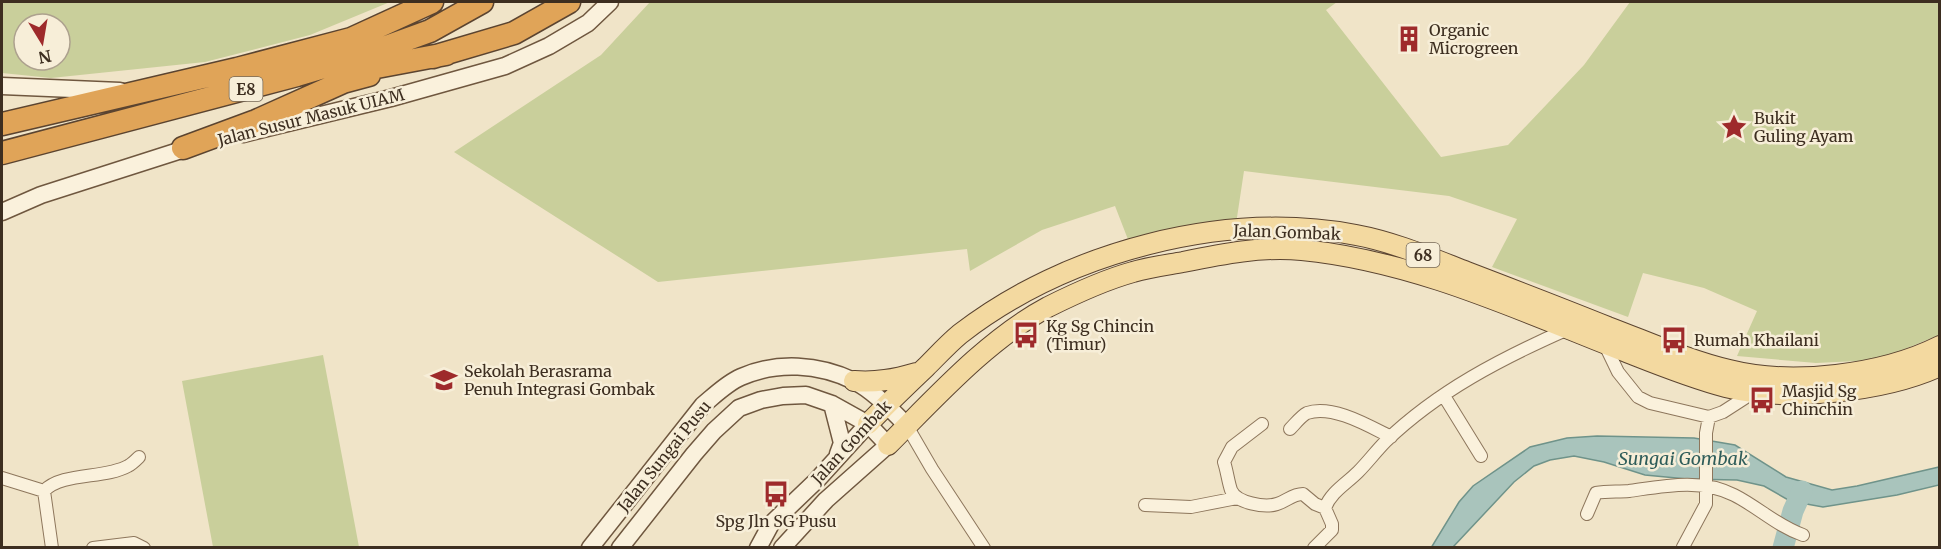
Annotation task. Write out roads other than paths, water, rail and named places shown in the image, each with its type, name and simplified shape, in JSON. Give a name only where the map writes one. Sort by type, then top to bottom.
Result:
[{"type":"highway","name":"E8","points":[[2,124],[237,69],[351,39],[432,2]]},
{"type":"highway","name":"E8","points":[[2,153],[364,55],[430,32],[482,2]]},
{"type":"highway","points":[[183,148],[256,121],[343,82],[514,33],[569,2]]},
{"type":"highway","points":[[2,165],[109,125],[237,99],[344,73],[446,54]]},
{"type":"main road","name":"Jalan Susur Masuk UIAM","points":[[2,212],[41,195],[183,148],[391,98],[505,66],[549,46],[588,23],[610,2]]},
{"type":"main road","points":[[2,86],[138,92]]},
{"type":"main road","name":"Jalan Gombak","points":[[758,548],[771,524],[817,480],[838,454],[886,404],[959,335],[1036,286],[1088,262],[1126,250],[1217,231],[1260,228],[1305,229],[1355,235],[1388,243],[1453,266],[1690,359],[1732,371],[1785,377],[1854,373],[1896,364],[1940,346]]},
{"type":"main road","name":"Jalan Gombak","points":[[782,548],[826,500],[888,445],[978,357],[1047,308],[1132,272],[1228,253],[1258,249],[1302,250],[1382,263],[1448,282],[1684,375],[1728,388],[1785,394],[1862,388],[1893,382],[1940,366]]},
{"type":"main road","name":"Jalan Sungai Pusu","points":[[590,548],[704,405],[740,377],[770,368],[818,368],[834,372],[854,381],[886,404],[907,426]]},
{"type":"main road","points":[[854,381],[872,383],[922,371]]},
{"type":"main road","name":"Jalan Sungai Pusu","points":[[620,548],[694,454],[714,431],[740,408],[761,400],[806,395],[832,404],[868,424],[888,445]]},
{"type":"main road","points":[[832,404],[842,443],[838,454]]},
{"type":"street","points":[[1325,508],[1335,492],[1357,473],[1391,437],[1427,406],[1500,360],[1568,329]]},
{"type":"street","points":[[1604,343],[1618,372],[1638,397],[1650,403],[1709,417],[1723,412],[1754,392]]},
{"type":"street","points":[[1443,396],[1481,456]]},
{"type":"street","points":[[1290,429],[1306,414],[1323,410],[1337,413],[1391,437]]},
{"type":"street","points":[[1685,548],[1683,547],[1706,504],[1706,433],[1709,417]]},
{"type":"street","points":[[1237,498],[1231,492],[1224,462],[1232,447],[1262,424]]},
{"type":"street","points":[[907,426],[932,469],[984,548]]},
{"type":"street","points":[[44,491],[50,485],[64,481],[115,471],[128,466],[139,457]]},
{"type":"street","points":[[2,478],[44,491]]},
{"type":"street","points":[[1587,514],[1596,493],[1671,485],[1707,485],[1719,488],[1753,505],[1799,534]]},
{"type":"street","points":[[44,491],[52,548]]},
{"type":"street","points":[[1145,505],[1191,507],[1237,498],[1268,507],[1281,503],[1293,495],[1303,494],[1315,504],[1325,508],[1332,524],[1332,530],[1314,548]]},
{"type":"street","points":[[93,548],[134,543],[144,548]]},
{"type":"water","name":"Sungai Gombak","points":[[1597,436],[1694,438],[1735,445],[1786,477],[1832,490],[1939,467],[1939,485],[1897,495],[1823,507],[1790,501],[1764,486],[1737,480],[1645,475],[1604,462],[1574,456],[1550,460],[1534,466],[1514,482],[1453,547],[1431,548],[1459,502],[1473,486],[1530,447],[1567,438]]},
{"type":"waterway","points":[[1783,548],[1793,511],[1802,491]]},
{"type":"place","name":"Organic Microgreen","points":[[1409,39]]},
{"type":"place","name":"Bukit Guling Ayam","points":[[1734,127]]},
{"type":"place","name":"Kg Sg Chincin (Timur)","points":[[1026,335]]},
{"type":"place","name":"Rumah Khailani","points":[[1674,340]]},
{"type":"place","name":"Sekolah Berasrama Penuh Integrasi Gombak","points":[[444,380]]},
{"type":"place","name":"Masjid Sg Chinchin","points":[[1762,400]]},
{"type":"place","name":"Spg Jln SG Pusu","points":[[776,494]]}]
